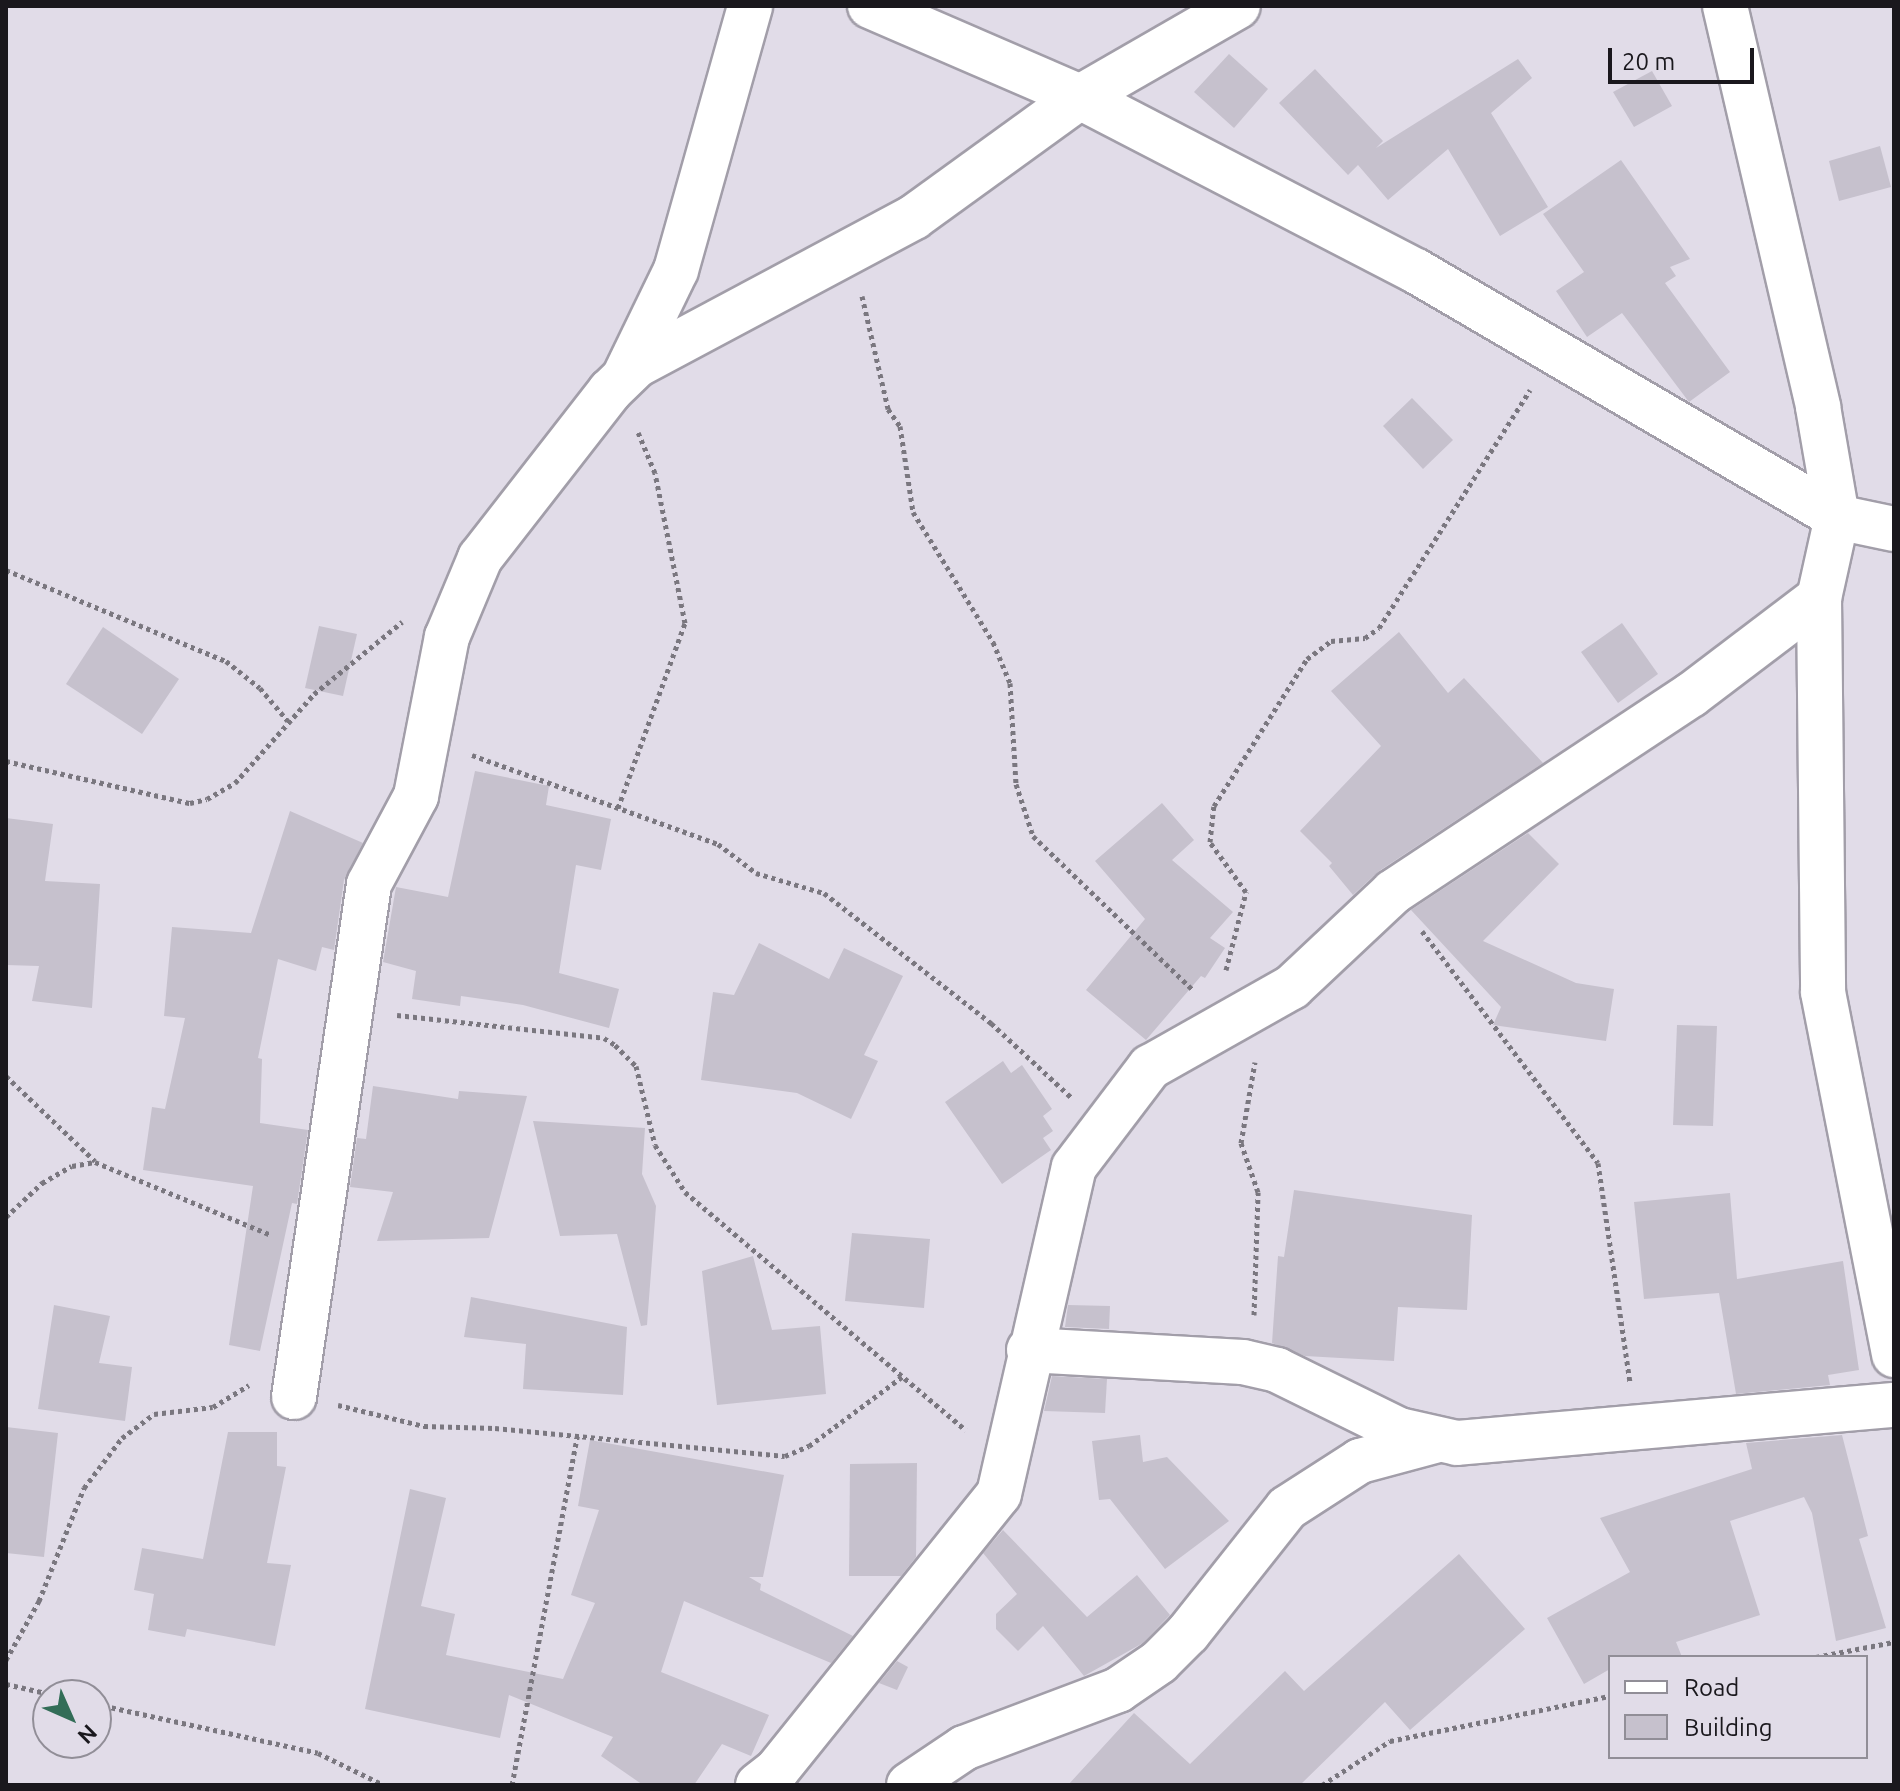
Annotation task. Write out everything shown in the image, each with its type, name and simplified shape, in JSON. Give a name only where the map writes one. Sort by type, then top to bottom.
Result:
[{"type":"street","points":[[294,1397],[369,884],[416,796],[447,637],[480,558],[618,383],[676,270],[750,6]]},
{"type":"street","points":[[870,6],[1080,97],[1556,349],[1837,517],[1894,529]]},
{"type":"street","points":[[618,383],[682,338],[841,256],[949,195],[1080,97],[1238,6]]},
{"type":"street","points":[[1725,6],[1818,407],[1837,517],[1819,598],[1823,992],[1894,1355]]},
{"type":"street","points":[[771,1780],[991,1506],[1006,1479],[1029,1350],[1070,1180],[1103,1128],[1150,1067],[1221,1015],[1266,1001],[1302,979],[1393,892],[1691,695],[1819,598]]},
{"type":"street","points":[[1029,1350],[1253,1364],[1277,1370],[1399,1430],[1436,1440]]},
{"type":"street","points":[[909,1785],[964,1748],[1128,1683],[1188,1633],[1287,1508],[1360,1461],[1436,1440],[1894,1405]]},
{"type":"path","points":[[841,256],[859,286],[888,409],[900,426],[913,512],[993,642],[1010,683],[1016,784],[1033,836],[1221,1015]]},
{"type":"path","points":[[1221,1015],[1246,892],[1210,842],[1214,806],[1307,659],[1331,641],[1365,638],[1379,628],[1556,349]]},
{"type":"path","points":[[618,383],[652,463],[685,623],[618,808]]},
{"type":"path","points":[[6,570],[189,641],[226,661],[288,721]]},
{"type":"path","points":[[6,761],[190,803],[235,783],[288,721],[408,617]]},
{"type":"path","points":[[426,738],[718,844],[756,873],[824,893],[991,1023],[1103,1128]]},
{"type":"path","points":[[1393,892],[1598,1163],[1635,1427]]},
{"type":"path","points":[[1253,1364],[1258,1192],[1241,1143],[1266,1001]]},
{"type":"path","points":[[350,1010],[604,1038],[615,1045],[636,1066],[655,1145],[685,1192],[966,1430],[1014,1442]]},
{"type":"path","points":[[6,1076],[95,1162],[314,1254]]},
{"type":"path","points":[[6,1217],[42,1183],[72,1166],[95,1162]]},
{"type":"path","points":[[6,1660],[39,1601],[89,1478],[140,1422],[168,1410],[223,1403],[255,1382],[294,1397],[424,1426],[577,1436],[785,1456],[809,1446],[902,1377]]},
{"type":"path","points":[[512,1785],[577,1436]]},
{"type":"path","points":[[1826,1655],[1894,1642]]},
{"type":"path","points":[[6,1684],[32,1690]]},
{"type":"path","points":[[1322,1785],[1390,1741],[1608,1696]]},
{"type":"path","points":[[112,1708],[318,1753],[384,1785]]},
{"type":"building","points":[[1229,54],[1268,89],[1234,128],[1194,92]]},
{"type":"building","points":[[1518,59],[1532,78],[1491,113],[1548,207],[1500,236],[1448,149],[1388,200],[1358,165],[1348,175],[1279,103],[1315,69],[1383,141],[1376,148]]},
{"type":"building","points":[[1652,71],[1672,106],[1634,127],[1613,92]]},
{"type":"building","points":[[1880,146],[1891,187],[1839,201],[1829,161]]},
{"type":"building","points":[[1621,160],[1690,259],[1670,267],[1676,276],[1665,283],[1730,372],[1689,402],[1622,313],[1587,337],[1556,291],[1584,272],[1543,214]]},
{"type":"building","points":[[1412,398],[1453,440],[1423,469],[1383,426]]},
{"type":"building","points":[[1622,623],[1658,674],[1618,703],[1581,652]]},
{"type":"building","points":[[319,626],[357,634],[343,696],[305,688]]},
{"type":"building","points":[[103,627],[179,679],[142,734],[66,684]]},
{"type":"building","points":[[1399,632],[1448,693],[1464,678],[1543,763],[1379,871],[1353,895],[1329,866],[1332,863],[1300,831],[1381,746],[1331,691]]},
{"type":"building","points":[[475,771],[549,786],[546,805],[611,819],[601,870],[576,865],[559,973],[619,989],[609,1028],[523,1005],[461,996],[460,1006],[412,999],[416,971],[383,962],[396,887],[448,897]]},
{"type":"building","points":[[1162,803],[1194,840],[1172,860],[1233,912],[1210,938],[1225,948],[1205,978],[1201,976],[1146,1040],[1086,990],[1145,919],[1095,861]]},
{"type":"building","points":[[290,811],[363,843],[344,880],[334,950],[322,947],[316,971],[278,959],[258,1058],[262,1059],[260,1123],[308,1130],[297,1204],[292,1203],[260,1351],[229,1345],[253,1186],[143,1170],[152,1107],[165,1109],[185,1018],[164,1016],[172,927],[251,933]]},
{"type":"building","points":[[6,818],[53,824],[45,881],[100,884],[92,1008],[32,1001],[39,966],[6,965]]},
{"type":"building","points":[[1528,833],[1559,864],[1483,941],[1576,983],[1614,989],[1606,1041],[1493,1025],[1501,1007],[1411,910]]},
{"type":"building","points":[[759,943],[829,979],[844,948],[903,976],[864,1055],[878,1061],[851,1119],[797,1093],[701,1080],[713,992],[734,995]]},
{"type":"building","points":[[1677,1025],[1717,1026],[1713,1126],[1673,1125]]},
{"type":"building","points":[[1003,1061],[1011,1073],[1022,1065],[1052,1109],[1043,1116],[1053,1131],[1043,1138],[1051,1150],[1002,1184],[945,1102]]},
{"type":"building","points":[[373,1086],[458,1099],[459,1091],[527,1096],[489,1238],[377,1241],[393,1192],[350,1187],[357,1138],[366,1139]]},
{"type":"building","points":[[533,1121],[645,1128],[642,1174],[656,1206],[647,1325],[641,1326],[617,1234],[560,1236]]},
{"type":"building","points":[[1294,1190],[1472,1215],[1467,1310],[1398,1307],[1394,1361],[1305,1356],[1272,1343],[1278,1256],[1284,1257]]},
{"type":"building","points":[[1730,1193],[1737,1279],[1843,1261],[1859,1370],[1828,1375],[1830,1385],[1736,1394],[1719,1293],[1644,1299],[1634,1202]]},
{"type":"building","points":[[852,1233],[930,1239],[924,1308],[845,1301]]},
{"type":"building","points":[[753,1256],[772,1330],[820,1326],[826,1394],[717,1405],[702,1271]]},
{"type":"building","points":[[471,1297],[627,1327],[623,1395],[523,1389],[526,1344],[464,1337]]},
{"type":"building","points":[[54,1305],[110,1316],[99,1363],[132,1367],[125,1421],[38,1409]]},
{"type":"building","points":[[1068,1305],[1110,1306],[1109,1329],[1065,1327]]},
{"type":"building","points":[[1052,1376],[1107,1379],[1105,1413],[1044,1411]]},
{"type":"building","points":[[6,1427],[58,1433],[44,1557],[6,1553]]},
{"type":"building","points":[[228,1432],[277,1432],[277,1466],[286,1467],[267,1563],[291,1565],[275,1646],[187,1629],[185,1637],[148,1630],[154,1594],[134,1590],[142,1548],[203,1559]]},
{"type":"building","points":[[1140,1435],[1143,1462],[1167,1457],[1229,1521],[1165,1569],[1110,1499],[1099,1500],[1092,1441]]},
{"type":"building","points":[[1842,1435],[1868,1536],[1859,1539],[1886,1628],[1836,1641],[1812,1513],[1804,1497],[1730,1521],[1760,1615],[1676,1642],[1681,1655],[1608,1655],[1608,1670],[1584,1684],[1547,1618],[1630,1572],[1600,1518],[1752,1469],[1746,1443]]},
{"type":"building","points":[[590,1440],[784,1475],[763,1577],[749,1577],[761,1584],[760,1590],[853,1636],[831,1663],[684,1601],[661,1672],[769,1715],[751,1756],[722,1744],[694,1785],[643,1785],[601,1756],[613,1737],[509,1695],[500,1738],[365,1709],[410,1489],[446,1498],[421,1606],[455,1614],[446,1655],[563,1679],[595,1603],[571,1595],[599,1510],[578,1506]]},
{"type":"building","points":[[917,1463],[916,1557],[901,1576],[849,1576],[850,1464]]},
{"type":"building","points":[[1003,1530],[1087,1617],[1137,1575],[1170,1615],[1143,1643],[1084,1676],[1043,1626],[1018,1651],[996,1629],[996,1614],[1017,1594],[983,1553]]},
{"type":"building","points":[[1459,1554],[1525,1629],[1410,1730],[1385,1702],[1300,1785],[1068,1785],[1134,1713],[1190,1764],[1285,1671],[1304,1691]]},
{"type":"building","points":[[897,1661],[908,1667],[897,1690],[879,1683]]}]
